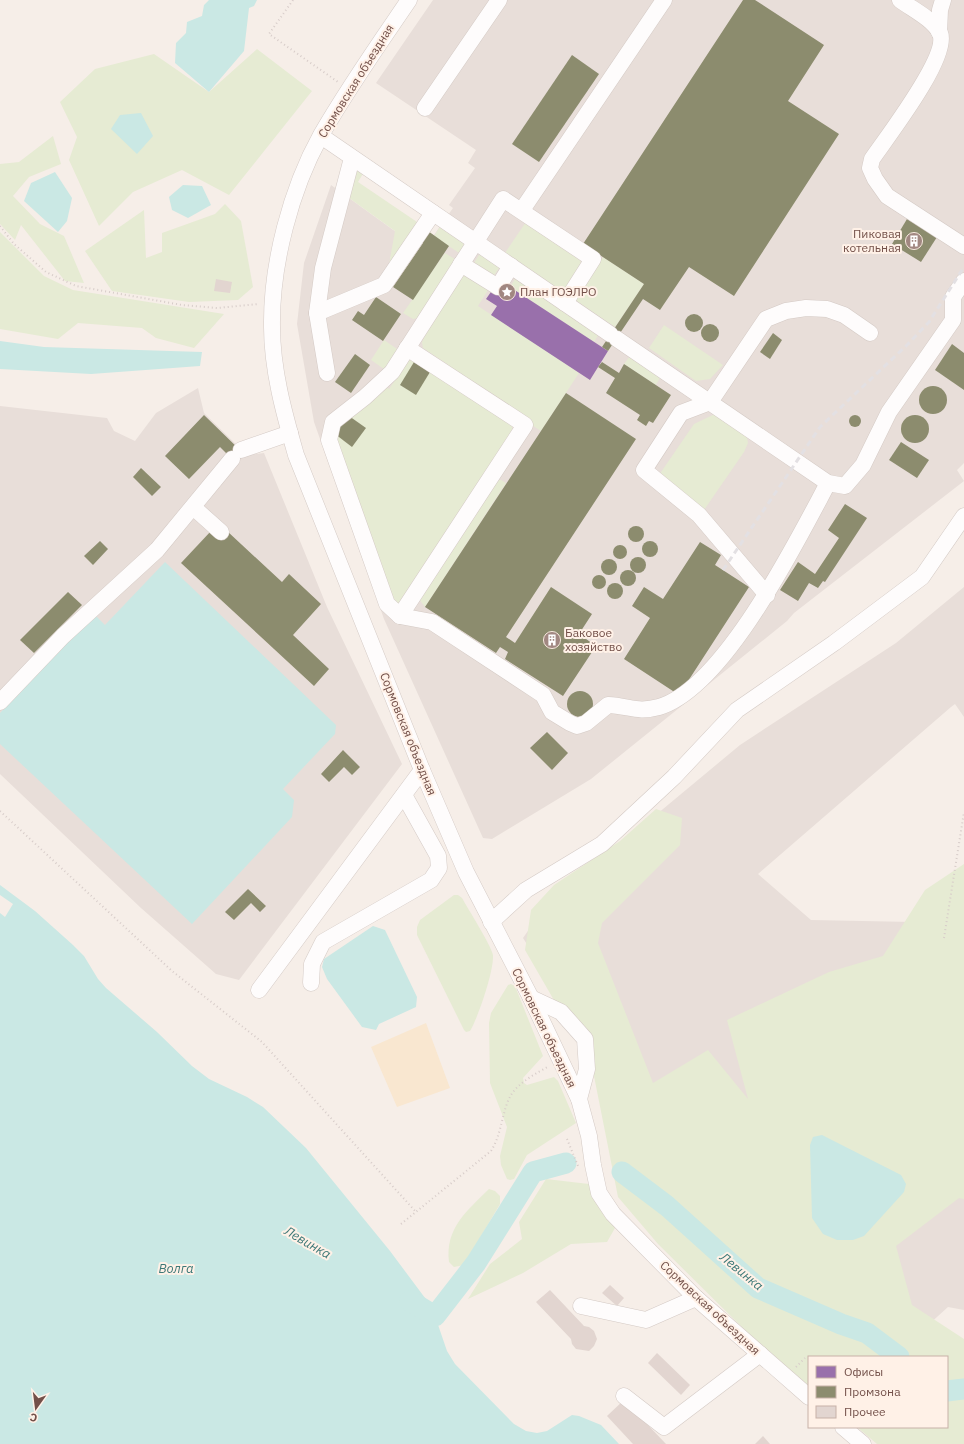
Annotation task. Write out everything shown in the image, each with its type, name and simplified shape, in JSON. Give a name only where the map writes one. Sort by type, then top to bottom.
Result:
[{"type":"street","name":"Сормовская объездная","points":[[409,0],[349,90],[321,136],[295,194],[278,255],[274,279],[272,328],[276,369],[290,433],[307,483],[422,770],[466,872],[531,998],[579,1099],[589,1136],[599,1193],[613,1214],[696,1298],[808,1396]]},
{"type":"street","points":[[425,108],[499,0]]},
{"type":"street","points":[[522,210],[664,0]]},
{"type":"street","points":[[900,0],[931,22],[940,32]]},
{"type":"street","points":[[915,11],[942,0]]},
{"type":"street","points":[[942,0],[940,10],[940,32],[942,44],[932,70],[872,158],[870,168],[874,179],[887,196],[964,246]]},
{"type":"street","points":[[321,136],[828,483],[845,486],[863,465],[889,412],[953,320],[953,297],[964,281]]},
{"type":"street","points":[[327,373],[317,312],[323,268],[352,158]]},
{"type":"street","points":[[565,303],[593,259],[522,210],[503,199],[392,372],[365,397],[333,422],[329,440],[387,604],[400,616],[432,622],[543,695],[552,712],[578,726],[586,723],[608,705],[620,705],[639,711],[660,706],[678,698],[697,683],[726,651],[767,595],[828,483]]},
{"type":"street","points":[[317,312],[384,285],[433,213]]},
{"type":"street","points":[[461,264],[498,287],[511,266]]},
{"type":"street","points":[[767,595],[699,515],[644,470],[681,413],[710,402],[766,319],[786,311],[806,308],[827,309],[844,315],[870,333]]},
{"type":"street","points":[[400,616],[525,425],[407,348]]},
{"type":"street","points":[[0,702],[63,636],[157,550],[236,455],[290,433]]},
{"type":"street","points":[[193,507],[222,532]]},
{"type":"street","points":[[491,922],[526,890],[602,844],[674,777],[737,710],[834,643],[922,577],[964,516]]},
{"type":"street","points":[[259,990],[422,770]]},
{"type":"street","points":[[311,983],[312,964],[323,942],[431,880],[439,868],[438,856],[404,795]]},
{"type":"street","points":[[531,998],[561,1012],[585,1039],[587,1069],[579,1099]]},
{"type":"street","points":[[581,1306],[646,1320],[696,1298]]},
{"type":"street","points":[[624,1396],[664,1427],[760,1354]]},
{"type":"street","points":[[844,1428],[863,1444]]},
{"type":"path","points":[[293,0],[270,34],[349,90]]},
{"type":"path","points":[[0,226],[14,244],[46,272],[76,286],[182,305],[217,308],[273,303]]},
{"type":"path","points":[[0,811],[172,971],[262,1042],[416,1212]]},
{"type":"path","points":[[944,938],[964,812]]},
{"type":"path","points":[[402,1224],[491,1151],[496,1143],[511,1095],[533,1076],[559,1059]]},
{"type":"path","points":[[567,1139],[580,1171]]},
{"type":"shaded area","points":[[433,0],[964,0],[964,463],[957,470],[964,481],[794,613],[787,621],[591,779],[492,839],[483,838],[384,619],[314,422],[297,324],[304,263],[331,185],[396,232],[388,270],[399,278],[423,244],[421,242],[434,235],[453,208],[449,205],[475,168],[468,163],[476,150],[376,83]]},
{"type":"shaded area","points":[[198,388],[204,413],[247,455],[264,453],[327,607],[402,764],[239,980],[216,974],[141,908],[0,774],[0,406],[107,418],[114,431],[135,441],[156,413]]},
{"type":"shaded area","points":[[964,587],[964,717],[955,704],[951,707],[758,874],[811,920],[964,923],[964,1310],[948,1307],[905,1346],[596,1052],[523,938],[544,908],[740,745],[896,643]]},
{"type":"green space","points":[[257,49],[312,91],[229,195],[182,170],[133,192],[99,226],[69,160],[77,137],[60,102],[95,69],[154,54],[209,92]]},
{"type":"green space","points":[[53,136],[61,164],[29,177],[13,196],[40,224],[64,236],[84,283],[65,281],[21,225],[15,240],[0,224],[0,164],[19,162]]},
{"type":"green space","points":[[357,167],[364,172],[358,182],[417,222],[403,252],[388,270],[395,231],[345,195]]},
{"type":"green space","points":[[225,204],[241,221],[253,287],[238,300],[189,302],[112,291],[85,251],[144,210],[146,258],[162,252],[162,233],[215,214]]},
{"type":"green space","points":[[528,219],[580,254],[581,270],[565,294],[505,253]]},
{"type":"green space","points":[[441,225],[461,239],[464,245],[459,253],[434,236]]},
{"type":"green space","points":[[0,232],[44,276],[73,290],[224,314],[194,348],[156,338],[142,328],[78,323],[58,339],[0,329]]},
{"type":"green space","points":[[481,252],[501,265],[491,280],[472,266]]},
{"type":"green space","points":[[445,253],[458,261],[422,317],[413,319],[403,313]]},
{"type":"green space","points":[[603,257],[644,284],[615,327],[575,300]]},
{"type":"green space","points":[[465,271],[490,287],[478,306],[579,373],[541,431],[444,368],[447,364],[423,348],[422,342],[432,321]]},
{"type":"green space","points":[[517,276],[600,332],[594,342],[510,287]]},
{"type":"green space","points":[[664,325],[723,365],[710,379],[696,381],[649,348]]},
{"type":"green space","points":[[384,340],[400,351],[384,369],[371,360]]},
{"type":"green space","points":[[632,353],[662,374],[656,385],[624,364]]},
{"type":"green space","points":[[411,356],[512,426],[514,436],[404,605],[396,605],[335,444],[335,424],[384,385],[389,389]]},
{"type":"green space","points":[[717,413],[746,432],[748,443],[744,452],[702,513],[659,475],[694,424]]},
{"type":"green space","points":[[493,480],[501,480],[506,483],[425,607],[419,599]]},
{"type":"green space","points":[[656,809],[682,818],[680,845],[602,923],[598,943],[653,1083],[708,1050],[748,1099],[727,1020],[829,972],[883,956],[925,890],[964,864],[964,1199],[959,1198],[896,1246],[912,1305],[964,1339],[964,1444],[877,1444],[858,1428],[948,1428],[948,1356],[808,1356],[808,1385],[761,1346],[658,1244],[618,1197],[592,1066],[525,950],[531,910],[554,885],[620,841]]},
{"type":"green space","points":[[454,895],[458,895],[462,898],[484,935],[493,955],[491,972],[481,1005],[470,1031],[466,1032],[417,935],[417,927],[420,920]]},
{"type":"green space","points":[[511,984],[515,986],[543,1056],[523,1078],[524,1083],[527,1085],[554,1077],[558,1081],[576,1123],[527,1155],[514,1179],[510,1180],[507,1179],[501,1165],[500,1156],[507,1127],[490,1083],[489,1023],[491,1013],[508,985]]},
{"type":"green space","points":[[546,1179],[589,1184],[615,1228],[607,1242],[571,1244],[523,1273],[468,1299],[490,1264],[522,1239],[519,1222]]},
{"type":"green space","points":[[489,1189],[495,1191],[500,1196],[500,1204],[464,1265],[454,1267],[449,1262],[449,1250],[450,1239],[454,1230],[459,1221]]},
{"type":"sand","points":[[426,1023],[450,1088],[397,1107],[371,1047]]},
{"type":"water","points":[[209,0],[257,0],[254,6],[249,8],[244,51],[209,92],[175,63],[176,43],[186,33],[187,22],[202,16],[204,5]]},
{"type":"water","points":[[141,113],[153,136],[137,154],[111,129],[120,115]]},
{"type":"water","points":[[55,172],[72,198],[67,221],[58,232],[24,201],[31,183]]},
{"type":"water","points":[[183,185],[202,186],[211,205],[188,218],[172,210],[169,197]]},
{"type":"water","points":[[0,341],[44,347],[202,352],[200,366],[91,374],[0,369]]},
{"type":"water","points":[[165,562],[336,725],[335,734],[283,789],[294,800],[292,817],[192,924],[0,744],[0,713],[94,614],[105,625]]},
{"type":"water","name":"Волга","points":[[0,885],[35,911],[73,945],[84,956],[98,979],[106,988],[157,1032],[192,1066],[209,1079],[247,1097],[263,1107],[306,1148],[390,1251],[428,1302],[435,1316],[447,1351],[455,1364],[514,1424],[526,1431],[537,1433],[547,1431],[572,1415],[579,1416],[601,1425],[619,1444],[0,1444]]},
{"type":"water","points":[[373,926],[385,930],[417,997],[416,1007],[379,1024],[376,1030],[362,1027],[327,979],[322,967],[324,959]]},
{"type":"water","points":[[822,1135],[901,1175],[906,1184],[904,1192],[864,1236],[853,1240],[837,1240],[823,1234],[812,1218],[810,1145],[813,1137]]},
{"type":"pier","points":[[0,895],[13,904],[5,917],[0,913]]},
{"type":"building: Офисы","points":[[510,287],[608,351],[590,380],[491,315],[497,306],[486,299],[493,289],[504,296]]},
{"type":"building: Промзона","points":[[743,0],[755,0],[824,45],[788,101],[839,134],[734,296],[689,267],[660,310],[643,299],[608,351],[602,347],[644,284],[583,244]]},
{"type":"building: Промзона","points":[[572,55],[599,74],[539,162],[512,144]]},
{"type":"building: Промзона","name":"Пиковая котельная","points":[[907,219],[937,237],[921,262],[892,244]]},
{"type":"building: Промзона","points":[[428,231],[449,246],[413,300],[393,287],[423,243],[421,242]]},
{"type":"building: Промзона","points":[[376,297],[401,314],[383,341],[352,320],[358,311],[364,315]]},
{"type":"building: Промзона","points":[[694,314],[700,317],[703,323],[700,329],[694,332],[688,329],[685,323],[688,317]]},
{"type":"building: Промзона","points":[[710,324],[716,327],[719,333],[716,339],[710,342],[704,339],[701,333],[704,327]]},
{"type":"building: Промзона","points":[[773,333],[782,340],[770,359],[760,352]]},
{"type":"building: Промзона","points":[[952,344],[964,353],[964,390],[935,370]]},
{"type":"building: Промзона","points":[[355,354],[370,365],[351,393],[335,382]]},
{"type":"building: Промзона","points":[[414,362],[430,372],[416,395],[400,385]]},
{"type":"building: Промзона","points":[[602,362],[619,373],[624,364],[671,395],[653,423],[649,421],[646,426],[637,420],[640,415],[606,393],[615,378],[598,367]]},
{"type":"building: Промзона","points":[[933,386],[943,390],[947,400],[943,410],[933,414],[923,410],[919,400],[923,390]]},
{"type":"building: Промзона","points":[[566,393],[636,439],[506,637],[515,643],[551,587],[592,614],[579,634],[596,646],[563,696],[505,659],[508,652],[500,647],[496,653],[425,607]]},
{"type":"building: Промзона","points":[[204,415],[244,454],[236,463],[220,447],[189,479],[165,456]]},
{"type":"building: Промзона","points":[[853,415],[857,415],[861,421],[857,427],[853,427],[849,423],[849,419]]},
{"type":"building: Промзона","points":[[915,415],[925,419],[929,429],[925,439],[915,443],[905,439],[901,429],[905,419]]},
{"type":"building: Промзона","points":[[349,416],[366,428],[352,447],[335,434]]},
{"type":"building: Промзона","points":[[901,442],[929,460],[917,478],[889,460]]},
{"type":"building: Промзона","points":[[141,468],[161,487],[152,496],[133,477]]},
{"type":"building: Промзона","points":[[845,504],[867,518],[825,582],[823,581],[818,588],[809,583],[798,601],[780,590],[798,562],[815,574],[839,538],[828,530]]},
{"type":"building: Промзона","points":[[633,526],[639,526],[644,531],[642,540],[639,542],[633,542],[628,537],[628,531]]},
{"type":"building: Промзона","points":[[211,531],[227,531],[282,582],[289,574],[321,604],[293,635],[329,669],[314,686],[181,563]]},
{"type":"building: Промзона","points":[[100,541],[108,549],[93,565],[84,556]]},
{"type":"building: Промзона","points":[[647,541],[653,541],[658,546],[656,555],[653,557],[647,557],[642,552],[642,546]]},
{"type":"building: Промзона","points":[[700,542],[721,555],[715,565],[749,587],[679,695],[624,659],[650,618],[632,606],[644,587],[663,599]]},
{"type":"building: Промзона","points":[[620,545],[625,547],[627,552],[625,557],[620,559],[615,557],[613,552],[615,547]]},
{"type":"building: Промзона","points":[[635,557],[641,557],[646,562],[644,571],[641,573],[635,573],[630,568],[630,562]]},
{"type":"building: Промзона","points":[[606,559],[612,559],[617,564],[615,573],[612,575],[606,575],[601,570],[601,564]]},
{"type":"building: Промзона","points":[[625,570],[631,570],[636,575],[634,584],[631,586],[625,586],[620,581],[620,575]]},
{"type":"building: Промзона","points":[[599,575],[604,577],[606,582],[604,587],[599,589],[594,587],[592,582],[594,577]]},
{"type":"building: Промзона","points":[[612,583],[618,583],[623,588],[621,597],[618,599],[612,599],[607,594],[607,588]]},
{"type":"building: Промзона","points":[[68,592],[82,605],[34,653],[20,640]]},
{"type":"building: Промзона","points":[[580,691],[589,695],[593,704],[589,713],[580,717],[571,713],[567,704],[571,695]]},
{"type":"building: Промзона","points":[[547,732],[568,753],[552,770],[530,748]]},
{"type":"building: Промзона","points":[[343,750],[360,767],[352,775],[344,767],[329,782],[321,774]]},
{"type":"building: Промзона","points":[[248,889],[266,906],[260,912],[251,903],[234,920],[225,912]]},
{"type":"building: Прочее","points":[[216,279],[232,282],[230,293],[214,291]]},
{"type":"building: Прочее","points":[[610,1285],[624,1298],[617,1306],[602,1293]]},
{"type":"building: Прочее","points":[[550,1290],[584,1326],[589,1327],[594,1331],[597,1339],[594,1346],[589,1351],[576,1349],[572,1344],[571,1339],[536,1302]]},
{"type":"building: Прочее","points":[[657,1353],[690,1385],[681,1395],[648,1363]]},
{"type":"building: Прочее","points":[[624,1400],[666,1444],[633,1444],[607,1416]]},
{"type":"building: Прочее","points":[[763,1436],[770,1444],[755,1444]]},
{"type":"waterway","name":"Левинка","points":[[410,1301],[435,1316],[476,1263],[533,1172],[566,1163]]},
{"type":"waterway","name":"Левинка","points":[[622,1172],[667,1206],[758,1288],[841,1324],[867,1333],[898,1356]]},
{"type":"waterway","name":"Левинка","points":[[948,1391],[964,1389]]},
{"type":"railway","points":[[723,570],[820,427],[907,345],[929,322],[964,267]]},
{"type":"place","name":"Пиковая котельная","points":[[914,241]]},
{"type":"place","name":"План ГОЭЛРО","points":[[507,292]]},
{"type":"place","name":"Баковое хозяйство","points":[[552,640]]}]
